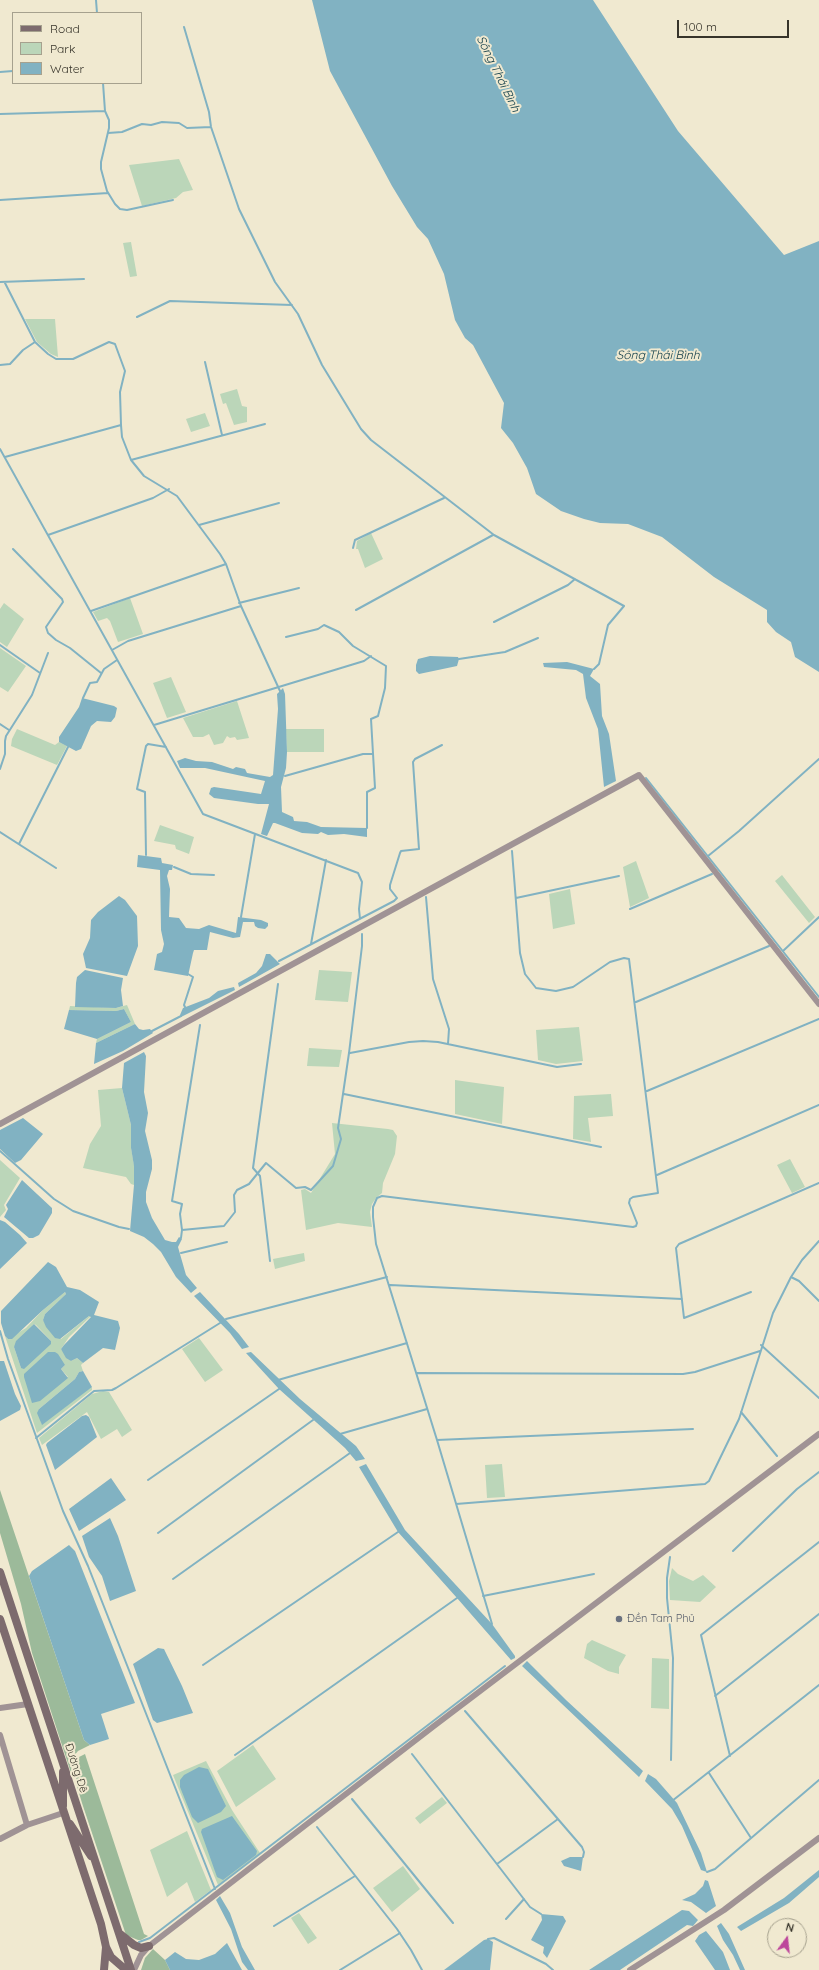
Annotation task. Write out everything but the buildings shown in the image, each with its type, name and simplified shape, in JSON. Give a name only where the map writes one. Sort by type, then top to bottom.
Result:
[{"type":"street","points":[[0,1124],[639,775],[819,1004]]},
{"type":"street","points":[[134,1970],[141,1955],[149,1946],[446,1717],[819,1434]]},
{"type":"street","name":"Đường Đê","points":[[0,1572],[131,1970]]},
{"type":"street","points":[[0,1619],[101,1924],[106,1947],[111,1957],[126,1970]]},
{"type":"street","points":[[0,1708],[28,1704]]},
{"type":"street","points":[[0,1735],[27,1825]]},
{"type":"street","points":[[63,1763],[63,1813],[97,1865]]},
{"type":"street","points":[[0,1839],[27,1825],[63,1813]]},
{"type":"street","points":[[630,1970],[724,1910],[819,1838]]},
{"type":"street","points":[[120,1934],[134,1945],[141,1948],[149,1946]]},
{"type":"street","points":[[104,1970],[106,1947]]},
{"type":"green space","points":[[179,159],[193,190],[183,192],[176,198],[142,206],[129,165]]},
{"type":"green space","points":[[131,242],[137,276],[130,277],[123,243]]},
{"type":"green space","points":[[25,319],[55,319],[58,357],[51,354],[37,342]]},
{"type":"green space","points":[[237,389],[242,406],[247,407],[247,422],[234,425],[226,403],[223,404],[220,394]]},
{"type":"green space","points":[[205,413],[210,426],[191,432],[186,419]]},
{"type":"green space","points":[[371,533],[383,559],[365,568],[358,549],[356,549],[357,541]]},
{"type":"green space","points":[[130,598],[143,634],[118,642],[110,621],[107,618],[98,621],[93,612]]},
{"type":"green space","points":[[4,603],[24,619],[7,647],[0,642],[0,609]]},
{"type":"green space","points":[[0,648],[26,666],[8,692],[0,687]]},
{"type":"green space","points":[[171,677],[186,712],[167,718],[153,683]]},
{"type":"green space","points":[[237,701],[249,738],[237,740],[235,737],[230,738],[227,736],[223,743],[214,745],[209,734],[203,737],[193,737],[183,718]]},
{"type":"green space","points":[[17,729],[55,745],[59,742],[67,746],[57,765],[11,746],[12,739]]},
{"type":"green space","points":[[286,729],[324,729],[324,752],[287,752]]},
{"type":"green space","points":[[160,825],[194,837],[189,854],[176,849],[175,845],[154,841]]},
{"type":"green space","points":[[636,861],[649,898],[630,907],[623,867]]},
{"type":"green space","points":[[782,875],[815,917],[809,923],[775,881]]},
{"type":"green space","points":[[570,889],[575,924],[553,929],[549,894]]},
{"type":"green space","points":[[319,970],[352,972],[348,1002],[315,1000]]},
{"type":"green space","points":[[127,1005],[135,1024],[96,1043],[97,1039],[131,1022],[124,1009],[116,1011],[69,1010],[70,1006],[116,1008]]},
{"type":"green space","points":[[579,1027],[583,1061],[556,1064],[538,1060],[536,1030]]},
{"type":"green space","points":[[309,1048],[342,1050],[339,1067],[307,1066]]},
{"type":"green space","points":[[455,1080],[504,1087],[502,1124],[455,1114]]},
{"type":"green space","points":[[122,1088],[131,1125],[134,1185],[131,1184],[126,1177],[83,1168],[90,1144],[101,1126],[98,1090]]},
{"type":"green space","points":[[611,1094],[613,1116],[588,1118],[591,1142],[573,1139],[574,1096]]},
{"type":"green space","points":[[332,1123],[393,1130],[397,1136],[395,1154],[383,1183],[382,1193],[372,1204],[370,1212],[372,1227],[338,1223],[306,1230],[301,1190],[305,1189],[311,1193],[335,1154]]},
{"type":"green space","points":[[790,1159],[805,1187],[792,1193],[777,1165]]},
{"type":"green space","points":[[0,1160],[20,1178],[4,1205],[6,1210],[0,1217]]},
{"type":"green space","points":[[304,1253],[305,1261],[275,1269],[273,1259]]},
{"type":"green space","points":[[65,1292],[66,1294],[45,1314],[43,1320],[61,1339],[89,1316],[91,1316],[69,1337],[61,1349],[71,1361],[77,1358],[83,1363],[81,1365],[83,1371],[79,1372],[75,1379],[39,1409],[42,1424],[92,1387],[92,1390],[37,1433],[5,1336],[8,1339],[26,1328],[43,1310]],"holes":[[[34,1324],[51,1341],[21,1368],[14,1347]],[[65,1365],[61,1369],[68,1377],[25,1374]]]},
{"type":"green space","points":[[199,1338],[223,1370],[205,1382],[182,1349]]},
{"type":"green space","points":[[103,1391],[109,1392],[132,1430],[122,1437],[117,1429],[101,1439],[87,1412],[42,1445],[39,1438],[92,1394]]},
{"type":"green space","points":[[502,1464],[505,1497],[487,1498],[485,1465]]},
{"type":"green space","points":[[0,1490],[84,1740],[90,1745],[78,1751],[73,1757],[72,1776],[32,1653],[21,1604],[0,1533]]},
{"type":"green space","points":[[672,1568],[678,1574],[693,1581],[703,1575],[716,1587],[700,1602],[670,1600],[669,1581]]},
{"type":"green space","points":[[592,1640],[626,1655],[619,1667],[619,1674],[608,1671],[584,1658],[587,1644]]},
{"type":"green space","points":[[652,1658],[669,1659],[669,1709],[651,1708]]},
{"type":"green space","points":[[253,1745],[276,1779],[236,1807],[217,1771]]},
{"type":"green space","points":[[85,1754],[144,1934],[148,1936],[141,1940],[126,1935],[82,1803],[76,1783],[79,1757]]},
{"type":"green space","points":[[206,1761],[232,1810],[260,1853],[218,1885],[173,1775]]},
{"type":"green space","points":[[442,1797],[447,1803],[420,1824],[415,1818]]},
{"type":"green space","points":[[187,1831],[211,1890],[195,1902],[187,1882],[167,1897],[150,1850]]},
{"type":"green space","points":[[403,1866],[420,1889],[392,1912],[373,1888]]},
{"type":"green space","points":[[299,1913],[317,1938],[308,1944],[291,1918]]},
{"type":"green space","points":[[153,1949],[165,1960],[170,1970],[141,1970],[145,1958]]},
{"type":"water","name":"Sông Thái Bình","points":[[312,0],[593,0],[678,131],[784,255],[819,241],[819,672],[795,657],[791,642],[776,632],[767,622],[767,610],[714,577],[662,537],[628,524],[600,523],[584,519],[561,511],[536,494],[527,468],[513,443],[501,428],[504,403],[473,345],[465,338],[455,320],[444,274],[428,239],[417,227],[392,186],[330,71]]},
{"type":"water","points":[[430,656],[458,657],[459,659],[457,666],[419,674],[416,671],[418,659]]},
{"type":"water","points":[[567,662],[594,669],[590,676],[600,684],[602,716],[609,734],[616,781],[604,787],[598,729],[586,698],[583,674],[576,670],[544,667],[543,663]]},
{"type":"water","points":[[283,688],[285,694],[287,752],[286,768],[281,787],[282,812],[293,817],[294,821],[307,822],[321,827],[367,828],[367,837],[344,834],[328,835],[321,832],[318,834],[302,833],[275,823],[273,823],[267,836],[261,834],[269,804],[214,798],[209,794],[211,788],[214,787],[261,794],[265,781],[205,768],[180,768],[177,761],[185,758],[196,761],[212,762],[233,769],[236,767],[245,769],[247,773],[270,777],[273,775],[278,709],[277,694]]},
{"type":"water","points":[[82,698],[117,708],[115,717],[111,722],[97,721],[91,726],[81,749],[76,751],[59,742],[59,737],[79,707]]},
{"type":"water","points":[[138,855],[161,858],[162,863],[173,865],[172,870],[169,870],[167,876],[170,889],[169,917],[179,918],[186,928],[199,929],[209,925],[236,933],[238,917],[261,920],[268,923],[268,926],[265,929],[258,928],[255,926],[254,922],[243,922],[240,937],[233,938],[210,932],[207,950],[194,950],[188,976],[154,970],[157,954],[162,952],[164,944],[161,930],[160,870],[137,867]]},
{"type":"water","points":[[119,896],[125,900],[137,916],[138,946],[127,976],[86,968],[83,954],[90,938],[91,920],[98,912]]},
{"type":"water","points":[[266,954],[270,954],[280,964],[239,987],[238,983],[256,973],[262,966]]},
{"type":"water","points":[[85,970],[123,978],[121,990],[123,1006],[116,1008],[75,1007],[77,977]]},
{"type":"water","points":[[234,987],[235,990],[181,1017],[180,1015],[183,1008],[209,998],[218,991]]},
{"type":"water","points":[[124,1009],[131,1022],[97,1039],[64,1029],[69,1010],[116,1011]]},
{"type":"water","points":[[135,1024],[139,1029],[150,1029],[153,1033],[123,1051],[94,1064],[96,1043]]},
{"type":"water","points":[[144,1052],[146,1056],[144,1092],[148,1113],[145,1131],[152,1160],[152,1169],[146,1192],[146,1202],[152,1218],[165,1240],[176,1242],[179,1237],[182,1239],[178,1247],[186,1275],[197,1288],[191,1293],[176,1277],[161,1252],[144,1237],[130,1231],[134,1166],[131,1148],[131,1125],[122,1088],[124,1063]]},
{"type":"water","points":[[23,1118],[43,1134],[21,1160],[15,1163],[0,1149],[0,1130]]},
{"type":"water","points":[[22,1180],[52,1208],[52,1213],[39,1235],[33,1238],[29,1238],[4,1217],[8,1209],[6,1205]]},
{"type":"water","points":[[0,1220],[5,1222],[27,1243],[0,1269]]},
{"type":"water","points":[[48,1262],[56,1267],[67,1287],[80,1290],[99,1302],[94,1315],[118,1321],[120,1328],[115,1350],[103,1348],[83,1363],[77,1358],[71,1361],[66,1358],[61,1349],[91,1317],[89,1316],[60,1339],[55,1338],[46,1327],[43,1320],[45,1314],[66,1294],[65,1292],[12,1339],[8,1339],[5,1336],[1,1323],[1,1311]]},
{"type":"water","points":[[200,1292],[249,1347],[242,1349],[230,1333],[194,1296]]},
{"type":"water","points":[[34,1324],[51,1341],[51,1344],[24,1369],[21,1368],[14,1347],[16,1341]]},
{"type":"water","points":[[48,1352],[55,1352],[58,1354],[65,1365],[61,1369],[68,1378],[40,1401],[32,1403],[24,1374]]},
{"type":"water","points":[[251,1352],[300,1399],[356,1446],[365,1459],[356,1461],[345,1448],[279,1389],[246,1353]]},
{"type":"water","points":[[0,1361],[4,1361],[15,1394],[21,1406],[20,1410],[0,1421]]},
{"type":"water","points":[[83,1371],[92,1387],[42,1425],[37,1413],[39,1409],[75,1379],[79,1372]]},
{"type":"water","points":[[86,1415],[89,1417],[97,1437],[55,1470],[46,1445],[47,1443],[82,1416]]},
{"type":"water","points":[[366,1464],[405,1530],[492,1624],[515,1658],[511,1660],[398,1532],[359,1467]]},
{"type":"water","points":[[111,1478],[126,1500],[79,1531],[69,1509]]},
{"type":"water","points":[[110,1518],[118,1536],[136,1591],[110,1601],[102,1576],[89,1557],[82,1536]]},
{"type":"water","points":[[69,1545],[75,1551],[135,1703],[101,1714],[109,1739],[90,1745],[84,1740],[29,1576],[32,1571]]},
{"type":"water","points":[[158,1648],[164,1649],[193,1713],[157,1723],[153,1720],[133,1664]]},
{"type":"water","points":[[527,1661],[566,1700],[643,1771],[639,1777],[522,1666]]},
{"type":"water","points":[[199,1767],[208,1769],[226,1806],[221,1812],[198,1823],[192,1817],[180,1787],[180,1780],[184,1775]]},
{"type":"water","points":[[648,1774],[656,1779],[677,1803],[701,1853],[707,1872],[701,1870],[682,1826],[672,1809],[645,1781]]},
{"type":"water","points":[[232,1816],[257,1851],[256,1855],[223,1880],[217,1877],[201,1832],[202,1829]]},
{"type":"water","points":[[570,1857],[583,1857],[581,1871],[564,1866],[561,1861]]},
{"type":"water","points":[[819,1870],[819,1877],[789,1903],[741,1931],[737,1927],[784,1898]]},
{"type":"water","points":[[705,1880],[708,1881],[716,1906],[706,1913],[691,1902],[682,1900],[695,1894],[703,1886]]},
{"type":"water","points":[[220,1896],[230,1913],[242,1947],[255,1970],[248,1970],[242,1962],[231,1929],[216,1900]]},
{"type":"water","points":[[682,1910],[689,1911],[698,1920],[693,1926],[687,1925],[620,1970],[589,1970]]},
{"type":"water","points":[[541,1914],[563,1916],[566,1921],[547,1958],[543,1953],[544,1947],[531,1940],[542,1920]]},
{"type":"water","points":[[721,1923],[729,1934],[745,1970],[740,1970],[733,1955],[723,1940],[717,1926]]},
{"type":"water","points":[[706,1931],[723,1952],[730,1970],[715,1970],[695,1941],[699,1935]]},
{"type":"water","points":[[488,1939],[493,1942],[490,1970],[444,1970],[484,1940]]},
{"type":"water","points":[[227,1943],[242,1970],[170,1970],[165,1960],[175,1952],[186,1959],[199,1960],[215,1954]]},
{"type":"waterway","points":[[96,0],[97,12]]},
{"type":"waterway","points":[[184,27],[209,112],[211,127],[239,209],[275,282],[298,314],[322,365],[361,429],[371,440],[494,535],[624,606],[608,625],[599,664],[594,669]]},
{"type":"waterway","points":[[0,72],[12,71]]},
{"type":"waterway","points":[[0,114],[105,111],[103,84]]},
{"type":"waterway","points":[[105,111],[109,120],[109,128],[101,162],[101,169],[107,191],[115,204],[120,209],[127,210],[173,200]]},
{"type":"waterway","points":[[108,133],[122,132],[142,124],[151,125],[162,122],[179,123],[187,128],[211,127]]},
{"type":"waterway","points":[[0,200],[108,193]]},
{"type":"waterway","points":[[0,282],[84,279]]},
{"type":"waterway","points":[[5,283],[35,342],[56,359],[73,359],[109,342],[115,344],[125,371],[120,392],[121,425],[122,437],[131,460],[144,476],[177,496],[220,554],[226,564],[241,606],[280,691]]},
{"type":"waterway","points":[[137,317],[170,301],[292,305]]},
{"type":"waterway","points":[[0,365],[10,364],[23,350],[35,342]]},
{"type":"waterway","points":[[205,362],[222,435]]},
{"type":"waterway","points":[[131,460],[265,424]]},
{"type":"waterway","points":[[5,457],[121,425]]},
{"type":"waterway","points":[[0,449],[203,814],[358,873],[362,882],[359,909],[360,919]]},
{"type":"waterway","points":[[48,535],[153,498],[169,489]]},
{"type":"waterway","points":[[353,548],[355,540],[444,498]]},
{"type":"waterway","points":[[199,525],[279,503]]},
{"type":"waterway","points":[[356,610],[493,535]]},
{"type":"waterway","points":[[13,549],[62,599],[63,602],[46,627],[48,633],[56,640],[70,648],[101,673]]},
{"type":"waterway","points":[[91,611],[226,564]]},
{"type":"waterway","points":[[494,622],[568,585],[575,579]]},
{"type":"waterway","points":[[239,603],[299,588]]},
{"type":"waterway","points":[[112,650],[128,641],[241,606]]},
{"type":"waterway","points":[[286,637],[318,629],[324,625],[339,632],[353,646],[386,666],[385,688],[378,716],[371,719],[375,788],[367,792],[367,828]]},
{"type":"waterway","points":[[459,659],[505,652],[538,638]]},
{"type":"waterway","points":[[0,645],[40,673]]},
{"type":"waterway","points":[[0,769],[5,754],[6,736],[32,695],[48,653]]},
{"type":"waterway","points":[[154,725],[364,661],[371,656]]},
{"type":"waterway","points":[[83,698],[90,683],[97,682],[104,669],[117,660]]},
{"type":"waterway","points":[[0,724],[9,730]]},
{"type":"waterway","points":[[146,855],[145,792],[137,789],[146,746],[148,744],[166,747]]},
{"type":"waterway","points":[[279,961],[394,901],[397,898],[390,889],[390,885],[400,853],[401,851],[419,849],[413,762],[415,759],[442,745]]},
{"type":"waterway","points":[[19,844],[68,747]]},
{"type":"waterway","points":[[285,776],[363,754],[373,754]]},
{"type":"waterway","points":[[708,856],[739,831],[819,759]]},
{"type":"waterway","points":[[646,778],[819,997]]},
{"type":"waterway","points":[[0,832],[56,868]]},
{"type":"waterway","points":[[241,917],[255,834]]},
{"type":"waterway","points":[[492,1624],[376,1244],[373,1207],[377,1198],[382,1196],[633,1227],[636,1226],[637,1223],[629,1203],[630,1199],[633,1197],[658,1193],[629,959],[624,958],[610,962],[573,987],[556,991],[536,988],[525,974],[520,953],[512,851]]},
{"type":"waterway","points":[[311,944],[326,860]]},
{"type":"waterway","points":[[174,867],[191,874],[214,875]]},
{"type":"waterway","points":[[630,909],[712,874]]},
{"type":"waterway","points":[[516,898],[619,876]]},
{"type":"waterway","points":[[426,897],[433,979],[449,1029],[448,1044]]},
{"type":"waterway","points":[[783,951],[819,917]]},
{"type":"waterway","points":[[200,1025],[172,1201],[182,1204],[180,1214],[182,1230],[224,1226],[235,1212],[234,1195],[237,1190],[249,1184],[266,1163],[296,1188],[305,1187],[311,1190],[333,1166],[341,1139],[338,1128],[349,1053],[362,946],[362,934]]},
{"type":"waterway","points":[[636,1002],[769,946]]},
{"type":"waterway","points":[[185,1007],[184,1005],[193,977],[188,974]]},
{"type":"waterway","points":[[270,1261],[260,1176],[253,1168],[278,984]]},
{"type":"waterway","points":[[152,1031],[181,1016]]},
{"type":"waterway","points":[[647,1091],[819,1019]]},
{"type":"waterway","points":[[350,1053],[409,1042],[423,1041],[438,1042],[557,1067],[581,1064]]},
{"type":"waterway","points":[[344,1094],[601,1147]]},
{"type":"waterway","points":[[657,1175],[819,1105]]},
{"type":"waterway","points":[[0,1151],[54,1199],[73,1211],[129,1229]]},
{"type":"waterway","points":[[751,1292],[684,1318],[676,1248],[679,1244],[819,1183]]},
{"type":"waterway","points":[[181,1238],[182,1230]]},
{"type":"waterway","points":[[456,1504],[705,1484],[709,1481],[739,1419],[773,1313],[791,1277],[802,1260],[819,1241]]},
{"type":"waterway","points":[[181,1253],[227,1242]]},
{"type":"waterway","points":[[226,1319],[387,1277]]},
{"type":"waterway","points":[[791,1277],[799,1281],[819,1301]]},
{"type":"waterway","points":[[390,1285],[682,1299]]},
{"type":"waterway","points":[[36,1438],[94,1391],[112,1390],[116,1388],[220,1323]]},
{"type":"waterway","points":[[0,1331],[8,1359],[63,1511],[88,1566],[215,1889]]},
{"type":"waterway","points":[[278,1380],[407,1343]]},
{"type":"waterway","points":[[761,1345],[819,1398]]},
{"type":"waterway","points":[[417,1373],[683,1374],[695,1372],[760,1351]]},
{"type":"waterway","points":[[148,1480],[279,1389]]},
{"type":"waterway","points":[[340,1434],[427,1409]]},
{"type":"waterway","points":[[741,1412],[777,1456]]},
{"type":"waterway","points":[[158,1533],[313,1420]]},
{"type":"waterway","points":[[437,1440],[693,1429]]},
{"type":"waterway","points":[[173,1579],[350,1453]]},
{"type":"waterway","points":[[733,1551],[797,1489],[819,1472]]},
{"type":"waterway","points":[[203,1665],[398,1532]]},
{"type":"waterway","points":[[730,1756],[701,1635],[819,1542]]},
{"type":"waterway","points":[[670,1557],[667,1578],[667,1598],[673,1658],[671,1760]]},
{"type":"waterway","points":[[483,1596],[594,1574]]},
{"type":"waterway","points":[[235,1755],[457,1598]]},
{"type":"waterway","points":[[715,1696],[819,1614]]},
{"type":"waterway","points":[[139,1942],[150,1938],[505,1666]]},
{"type":"waterway","points":[[672,1801],[819,1685]]},
{"type":"waterway","points":[[465,1711],[582,1847],[584,1852],[583,1857]]},
{"type":"waterway","points":[[412,1754],[530,1907],[541,1914]]},
{"type":"waterway","points":[[709,1773],[751,1838]]},
{"type":"waterway","points":[[707,1872],[715,1869],[819,1780]]},
{"type":"waterway","points":[[352,1799],[453,1923]]},
{"type":"waterway","points":[[497,1864],[558,1819]]},
{"type":"waterway","points":[[317,1827],[397,1929],[422,1970]]},
{"type":"waterway","points":[[274,1926],[355,1876]]},
{"type":"waterway","points":[[506,1919],[524,1899]]},
{"type":"waterway","points":[[340,1970],[400,1933]]},
{"type":"waterway","points":[[488,1939],[494,1938],[546,1964],[553,1970]]},
{"type":"place","name":"Đền Tam Phủ","points":[[619,1619]]}]
